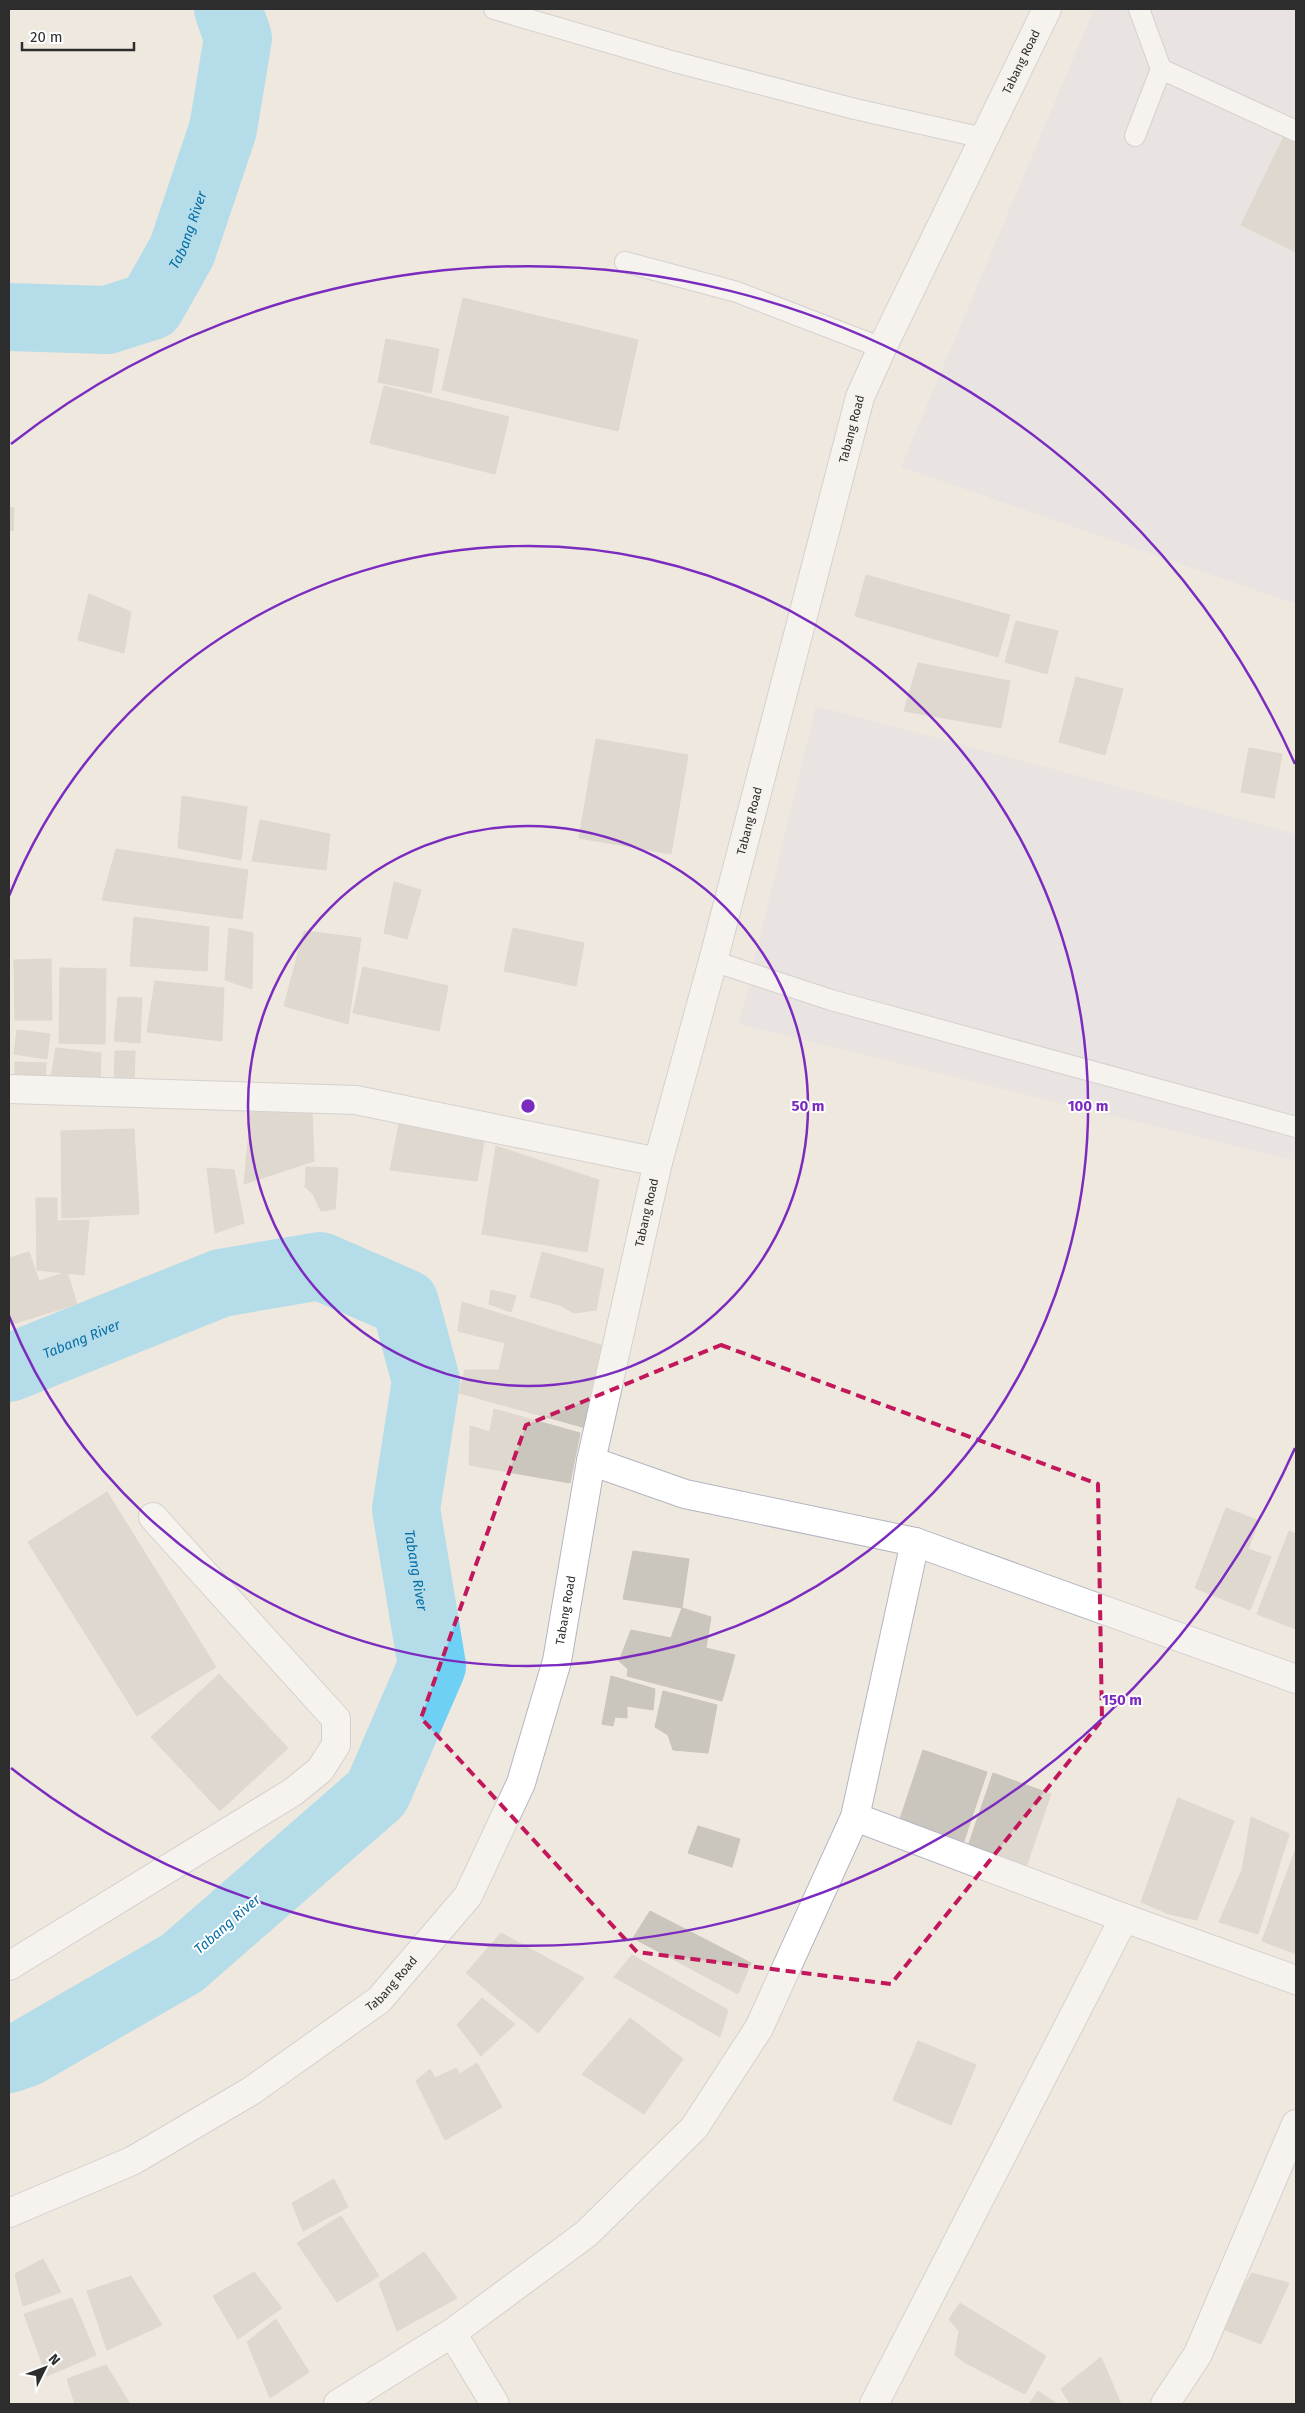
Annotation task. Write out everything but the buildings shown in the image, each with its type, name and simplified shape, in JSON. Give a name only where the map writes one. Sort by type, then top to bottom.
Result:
[{"type":"street","name":"Tabang Road","points":[[9,2213],[132,2161],[252,2091],[379,2000],[468,1896],[521,1783],[558,1661],[591,1461],[658,1162],[713,961],[860,397],[1047,9]]},
{"type":"street","points":[[9,1089],[356,1100],[658,1162]]},
{"type":"street","points":[[591,1461],[684,1494],[915,1542],[1296,1679]]},
{"type":"street","points":[[9,1966],[293,1792],[320,1770],[336,1745],[336,1719],[153,1517]]},
{"type":"street","points":[[338,2404],[452,2333],[586,2234],[694,2128],[759,2028],[855,1816],[915,1542]]},
{"type":"street","points":[[855,1816],[1124,1918],[1296,1980]]},
{"type":"street","points":[[874,2404],[1124,1918]]},
{"type":"street","points":[[1166,2404],[1198,2354],[1296,2124]]},
{"type":"street","points":[[452,2333],[495,2404]]},
{"type":"lane","points":[[494,9],[675,62],[855,109],[984,138]]},
{"type":"lane","points":[[1135,136],[1161,70],[1139,9]]},
{"type":"lane","points":[[1161,70],[1296,131]]},
{"type":"lane","points":[[624,262],[737,292],[882,348]]},
{"type":"lane","points":[[713,961],[832,1000],[1296,1127]]},
{"type":"highlighted area","points":[[721,1345],[1098,1484],[1102,1720],[891,1984],[637,1952],[421,1718],[526,1425]]},
{"type":"shaded area","points":[[1094,9],[1296,9],[1296,604],[901,467]]},
{"type":"shaded area","points":[[816,706],[1296,834],[1296,1161],[739,1024]]},
{"type":"waterway","name":"Tabang River","points":[[9,317],[107,320],[151,306],[182,251],[223,129],[238,38],[228,9]]},
{"type":"waterway","name":"Tabang River","points":[[9,1368],[221,1283],[320,1266],[405,1303],[426,1381],[406,1509],[432,1666],[377,1793],[182,1963],[26,2053],[9,2059]]}]
